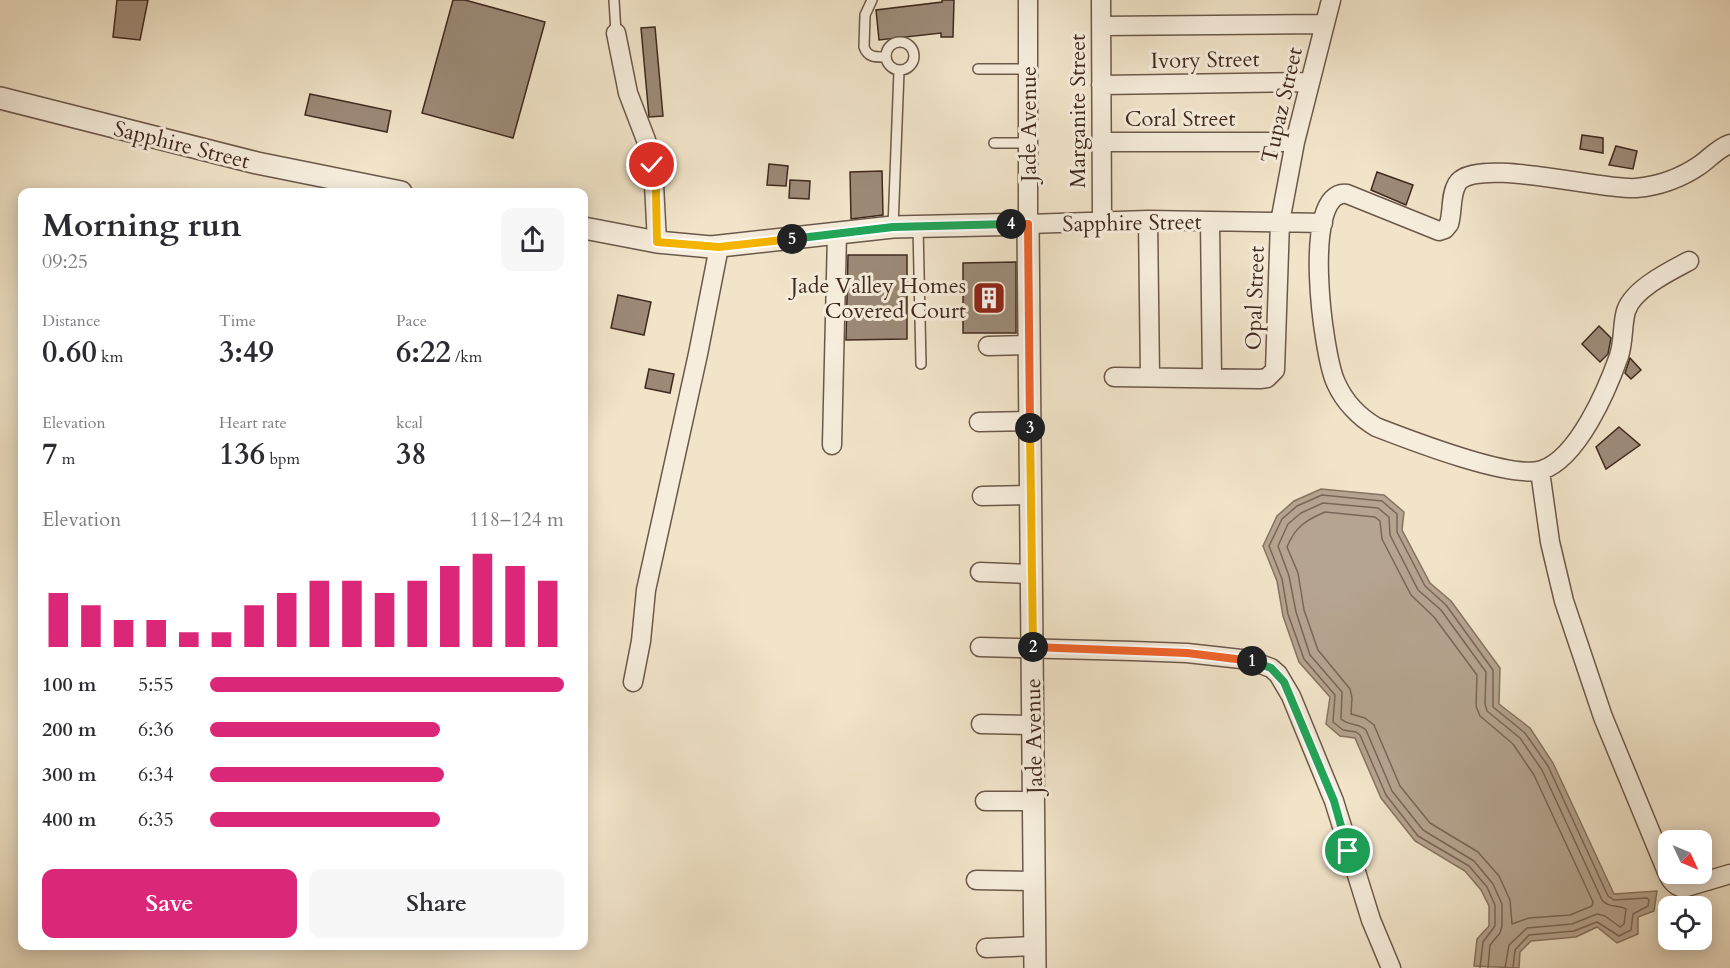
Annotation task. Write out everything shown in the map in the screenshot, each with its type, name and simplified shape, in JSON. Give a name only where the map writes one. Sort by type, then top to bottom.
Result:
[{"type":"street","name":"Jade Avenue","points":[[1028,0],[1035,968]]},
{"type":"street","name":"Marganite Street","points":[[1101,0],[1102,221]]},
{"type":"street","name":"Tupaz Street","points":[[1280,222],[1295,142],[1331,0]]},
{"type":"street","points":[[1101,26],[1324,24]]},
{"type":"street","points":[[616,33],[628,93],[646,140],[652,165],[656,191],[657,242]]},
{"type":"street","name":"Ivory Street","points":[[1101,85],[1310,82]]},
{"type":"street","name":"Sapphire Street","points":[[0,98],[257,163],[381,188]]},
{"type":"street","name":"Coral Street","points":[[1101,142],[1295,142]]},
{"type":"street","points":[[1689,261],[1653,282],[1629,305],[1618,357],[1590,420],[1568,450],[1551,465],[1540,471],[1511,469],[1440,451],[1376,427],[1350,405],[1336,384],[1329,364],[1322,332],[1319,254],[1328,202],[1333,196],[1340,193],[1347,194],[1439,231],[1445,229],[1449,224],[1457,184],[1463,177],[1476,173],[1503,172],[1634,188],[1663,183],[1687,174],[1717,150],[1730,144]]},
{"type":"street","points":[[1148,220],[1150,377]]},
{"type":"street","name":"Sapphire Street","points":[[588,229],[657,242],[719,247],[918,226],[1148,220],[1323,224]]},
{"type":"street","points":[[1114,377],[1212,378],[1210,221]]},
{"type":"street","name":"Opal Street","points":[[1212,378],[1260,379],[1271,375],[1276,364],[1280,222]]},
{"type":"street","points":[[832,446],[837,234]]},
{"type":"street","points":[[633,682],[641,641],[646,590],[719,247]]},
{"type":"street","points":[[988,346],[1030,345]]},
{"type":"street","points":[[980,422],[1030,421]]},
{"type":"street","points":[[1540,471],[1550,542],[1564,601],[1603,717],[1665,867],[1673,882],[1683,888],[1730,874]]},
{"type":"street","points":[[981,496],[1031,495]]},
{"type":"street","points":[[980,572],[1032,574]]},
{"type":"street","points":[[980,647],[1187,653],[1250,660],[1271,668],[1278,674],[1291,696],[1334,801],[1371,920],[1391,968]]},
{"type":"street","points":[[981,724],[1033,724]]},
{"type":"street","points":[[985,801],[1034,801]]},
{"type":"street","points":[[976,880],[1034,881]]},
{"type":"street","points":[[986,948],[1035,946]]},
{"type":"lane","points":[[614,0],[616,33]]},
{"type":"lane","points":[[872,0],[865,15],[864,47],[870,56],[886,57]]},
{"type":"lane","points":[[898,42],[908,44],[914,53],[909,67],[899,71],[890,66],[886,57],[886,52],[898,42]]},
{"type":"lane","points":[[978,69],[1028,69]]},
{"type":"lane","points":[[893,227],[899,71]]},
{"type":"lane","points":[[994,143],[1028,143]]},
{"type":"lane","points":[[918,226],[921,364]]},
{"type":"water","points":[[1321,489],[1384,495],[1404,512],[1402,530],[1430,583],[1451,601],[1500,668],[1499,704],[1530,728],[1553,763],[1614,894],[1657,891],[1654,911],[1638,917],[1638,934],[1617,943],[1597,927],[1576,937],[1531,941],[1520,952],[1519,968],[1474,966],[1477,939],[1489,926],[1489,906],[1481,890],[1465,871],[1415,841],[1381,798],[1355,738],[1340,736],[1326,724],[1330,697],[1299,662],[1283,616],[1277,581],[1263,546],[1277,516],[1294,501]]},
{"type":"building","points":[[117,0],[148,0],[140,40],[113,37]]},
{"type":"building","points":[[453,0],[465,0],[545,22],[513,138],[422,113]]},
{"type":"building","points":[[942,0],[954,0],[953,37],[941,37],[941,33],[879,40],[876,10],[942,2]]},
{"type":"building","points":[[655,27],[663,116],[649,117],[641,28]]},
{"type":"building","points":[[310,94],[391,111],[387,132],[305,115]]},
{"type":"building","points":[[1582,135],[1603,138],[1603,153],[1580,149]]},
{"type":"building","points":[[1616,146],[1637,151],[1633,169],[1609,165]]},
{"type":"building","points":[[769,164],[788,166],[786,186],[767,185]]},
{"type":"building","points":[[882,171],[883,215],[851,219],[850,172]]},
{"type":"building","points":[[1377,172],[1413,185],[1406,205],[1371,190]]},
{"type":"building","points":[[790,180],[810,181],[809,199],[789,198]]},
{"type":"building","points":[[848,255],[907,255],[907,339],[846,340]]},
{"type":"building","name":"Jade Valley Homes Covered Court","points":[[1016,262],[1016,333],[963,333],[963,263]]},
{"type":"building","points":[[618,295],[651,302],[644,335],[611,328]]},
{"type":"building","points":[[1599,326],[1611,338],[1608,354],[1600,362],[1582,344]]},
{"type":"building","points":[[1630,358],[1641,370],[1631,379],[1625,373]]},
{"type":"building","points":[[649,369],[674,374],[670,393],[645,388]]},
{"type":"building","points":[[1619,427],[1640,445],[1606,469],[1596,447]]},
{"type":"place","name":"Jade Valley Homes Covered Court","points":[[989,298]]},
{"type":"route","points":[[652,165],[656,191],[657,242],[711,247],[893,227],[1028,224],[1032,647],[1187,653],[1250,660],[1271,668],[1284,682],[1291,696],[1334,801],[1348,851]]}]
